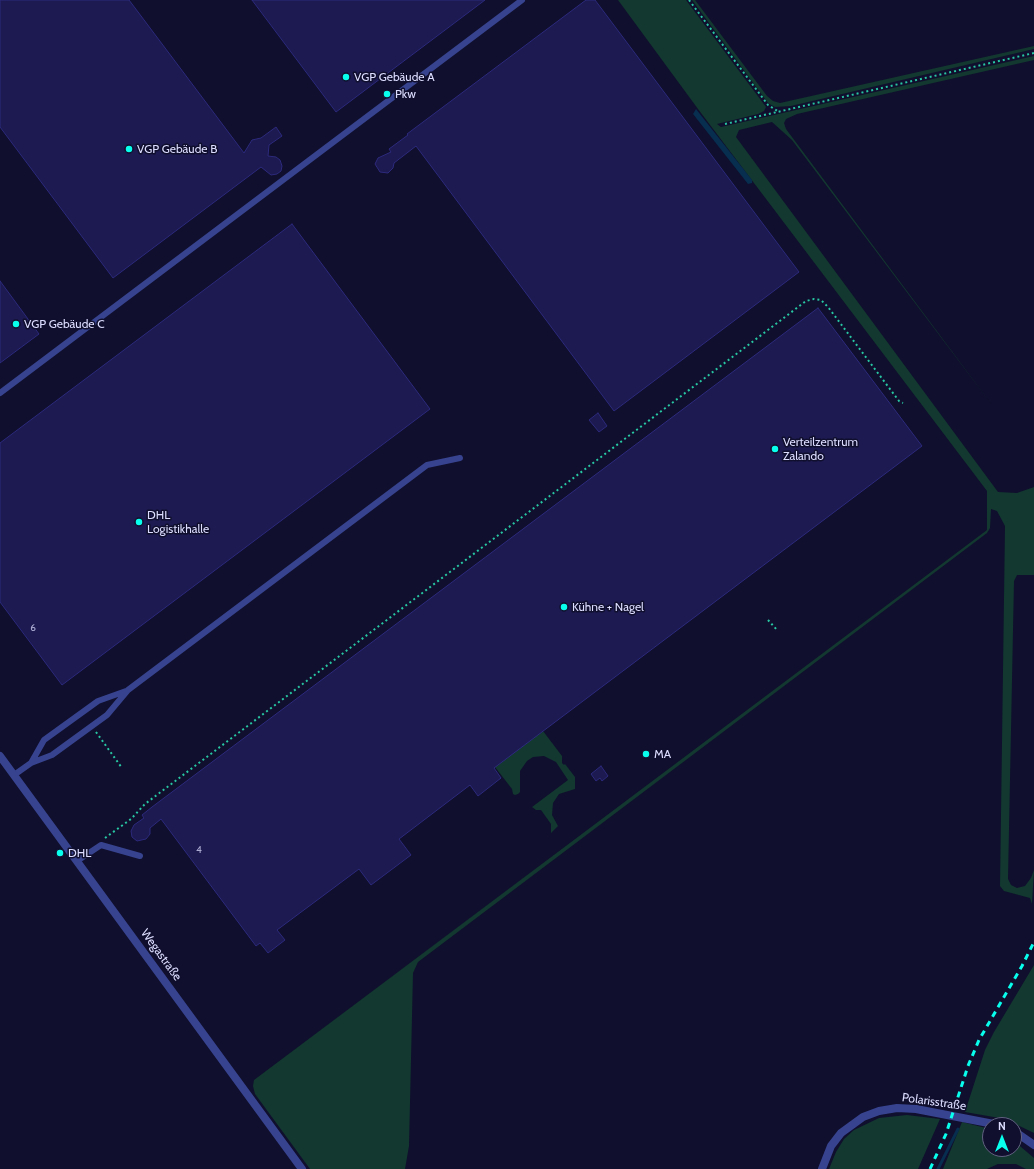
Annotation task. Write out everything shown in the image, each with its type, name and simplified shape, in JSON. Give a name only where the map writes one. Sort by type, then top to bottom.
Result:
[{"type":"street","name":"Wegastraße","points":[[0,756],[302,1169]]},
{"type":"street","name":"Polarisstraße","points":[[822,1169],[831,1146],[841,1133],[863,1117],[879,1111],[897,1108],[916,1109],[982,1122]]},
{"type":"street","points":[[1022,1137],[1034,1145]]},
{"type":"lane","points":[[0,393],[522,0]]},
{"type":"lane","points":[[14,775],[31,763],[52,755],[107,715],[128,690],[427,465],[460,458]]},
{"type":"lane","points":[[31,763],[44,740],[98,701],[128,690]]},
{"type":"lane","points":[[77,861],[101,845],[140,856]]},
{"type":"path","points":[[689,0],[768,105],[779,112]]},
{"type":"path","points":[[725,124],[1034,53]]},
{"type":"path","points":[[101,845],[107,836],[131,819],[145,804],[806,301],[814,299],[821,300],[828,307],[899,401],[903,403]]},
{"type":"path","points":[[768,620],[777,630]]},
{"type":"path","points":[[91,726],[122,768]]},
{"type":"green space","points":[[618,0],[686,0],[766,107],[764,111],[758,114],[717,124],[721,127],[1034,56],[1034,60],[797,114],[786,119],[784,123],[786,129],[992,405],[792,140],[772,122],[739,130],[736,137],[998,492],[1017,493],[1034,487],[1034,575],[1017,575],[1014,581],[1008,879],[1011,885],[1017,888],[1025,886],[1031,878],[1034,870],[1032,904],[1030,898],[1004,891],[1000,886],[1005,526],[997,511],[991,509],[990,528],[987,533],[418,962],[413,973],[409,1146],[405,1169],[310,1169],[255,1094],[253,1086],[254,1080],[987,530],[987,491],[698,109]]},
{"type":"green space","points":[[692,0],[695,0],[767,96],[773,101],[780,103],[1034,46],[1034,49],[791,106],[775,107],[768,103]]},
{"type":"green space","points":[[543,731],[562,756],[562,763],[564,765],[565,764],[575,777],[575,789],[559,794],[553,803],[552,815],[558,826],[551,833],[551,824],[541,810],[536,810],[532,807],[568,780],[556,762],[544,756],[533,757],[527,761],[520,771],[520,792],[515,795],[495,767]]},
{"type":"green space","points":[[1034,965],[1034,1133],[1022,1127],[1022,1117],[994,1117],[965,1112],[985,1050]]},
{"type":"green space","points":[[907,1115],[940,1119],[918,1169],[829,1169],[836,1152],[844,1139],[854,1130],[879,1118]]},
{"type":"green space","points":[[962,1122],[982,1127],[982,1157],[1022,1157],[1022,1148],[1034,1158],[1034,1169],[1026,1169],[1016,1164],[998,1164],[987,1169],[943,1169]]},
{"type":"water","points":[[696,109],[752,180],[752,183],[748,184],[693,114]]},
{"type":"building","name":"VGP Gebäude B","points":[[0,0],[129,0],[244,153],[252,140],[261,138],[276,127],[282,136],[269,145],[268,156],[276,157],[280,160],[282,166],[281,171],[277,174],[271,175],[261,167],[113,278],[0,127]]},
{"type":"building","name":"VGP Gebäude A","points":[[252,0],[485,0],[336,112]]},
{"type":"building","points":[[586,0],[595,0],[799,272],[614,411],[416,146],[394,163],[393,168],[388,173],[380,172],[375,164],[378,158],[391,152],[389,149],[408,135],[407,134]]},
{"type":"building","name":"DHL Logistikhalle","points":[[292,224],[430,409],[62,685],[0,602],[0,443]]},
{"type":"building","name":"VGP Gebäude C","points":[[0,281],[39,334],[0,363]]},
{"type":"building","points":[[818,308],[922,446],[494,768],[501,778],[478,796],[470,785],[399,839],[411,855],[371,885],[359,869],[277,930],[285,940],[268,953],[260,943],[256,946],[161,819],[150,828],[150,834],[146,839],[137,841],[132,837],[131,831],[134,825],[144,818],[142,815],[152,807]]},
{"type":"building","points":[[598,413],[607,426],[599,432],[589,420]]},
{"type":"building","points":[[601,766],[608,776],[602,781],[600,778],[596,781],[591,774]]},
{"type":"waterway","points":[[938,1169],[958,1129]]},
{"type":"railway","points":[[930,1169],[946,1134],[968,1066],[979,1040],[1022,966],[1034,942]]},
{"type":"place","name":"VGP Gebäude A","points":[[346,77]]},
{"type":"place","name":"Pkw","points":[[387,94]]},
{"type":"place","name":"VGP Gebäude B","points":[[129,149]]},
{"type":"place","name":"VGP Gebäude C","points":[[16,324]]},
{"type":"place","name":"Verteilzentrum Zalando","points":[[775,449]]},
{"type":"place","name":"DHL Logistikhalle","points":[[139,522]]},
{"type":"place","name":"Kühne + Nagel","points":[[564,607]]},
{"type":"place","name":"MA","points":[[646,754]]},
{"type":"place","name":"DHL","points":[[60,853]]}]
